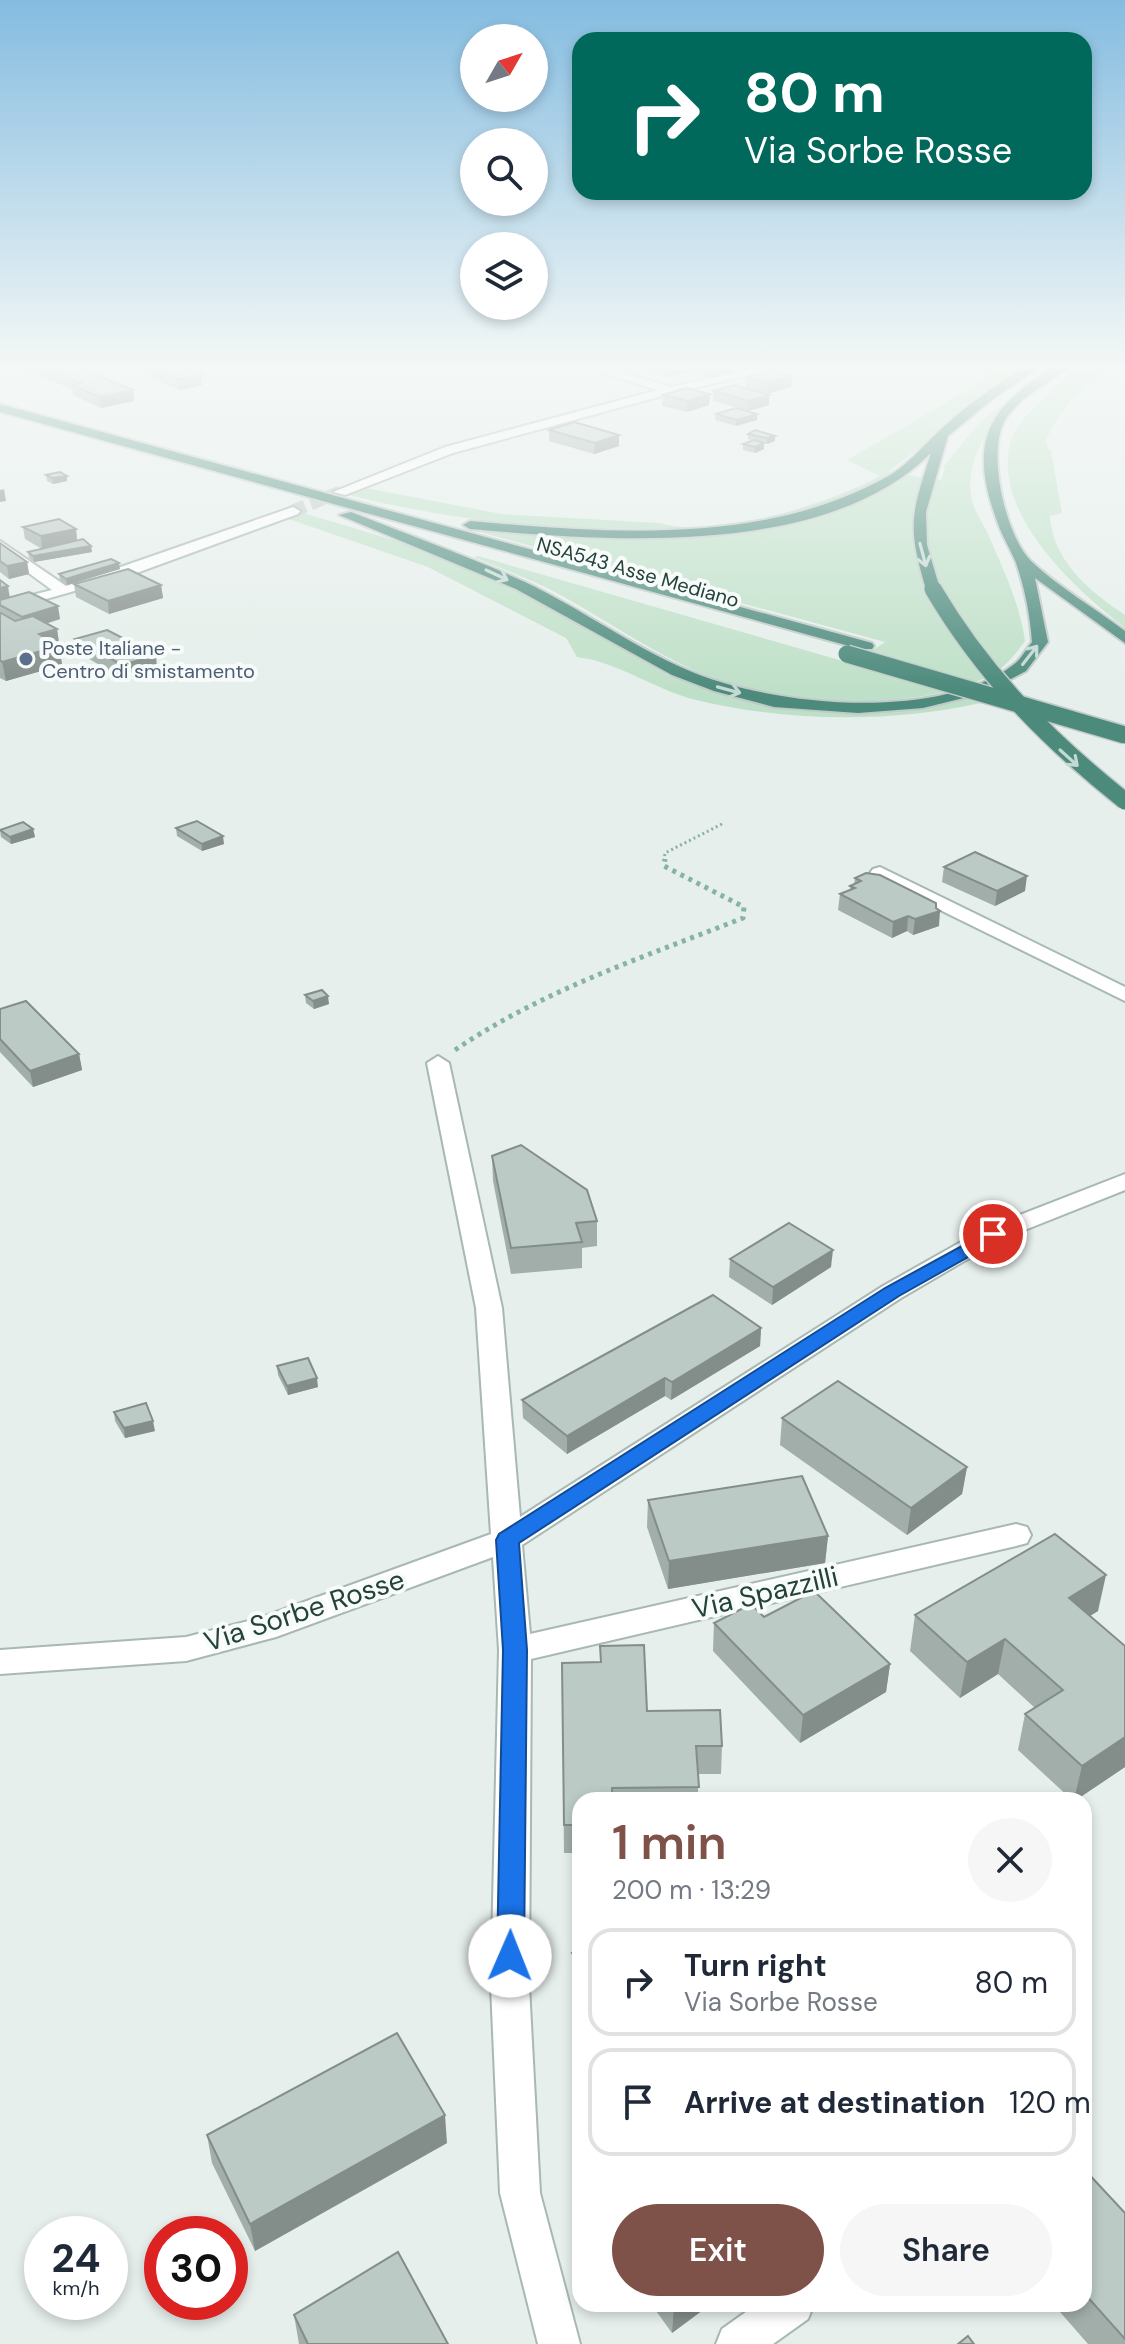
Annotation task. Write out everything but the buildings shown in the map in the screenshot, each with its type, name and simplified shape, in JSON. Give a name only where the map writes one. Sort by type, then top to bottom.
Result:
[{"type":"highway","name":"NSA543 Asse Mediano","points":[[207,472],[866,646],[1125,719]]},
{"type":"highway","name":"NSA543 Asse Mediano","points":[[221,472],[1125,735]]},
{"type":"highway","points":[[350,510],[459,524],[611,535],[741,526],[800,516],[843,503],[901,472]]},
{"type":"highway","points":[[932,472],[919,512],[920,545],[933,589],[951,623],[1033,724],[1076,764],[1125,801]]},
{"type":"highway","points":[[350,510],[521,586],[678,672],[720,688],[774,702],[858,708],[937,700],[978,690],[1020,668],[1040,642],[1038,619],[1023,562],[1005,527],[992,472]]},
{"type":"highway","points":[[1023,562],[1125,638]]},
{"type":"street","points":[[340,492],[391,472]]},
{"type":"street","points":[[0,608],[126,572],[293,511]]},
{"type":"street","points":[[0,545],[64,591]]},
{"type":"street","points":[[880,873],[1125,995]]},
{"type":"street","points":[[438,1063],[489,1308],[515,1650],[510,1986],[520,2193],[559,2344]]},
{"type":"street","name":"Via Sorbe Rosse","points":[[0,1662],[186,1649],[265,1629],[507,1540],[892,1292],[993,1234],[1125,1181]]},
{"type":"street","name":"Via Spazzilli","points":[[515,1650],[1016,1535]]},
{"type":"street","points":[[737,2344],[782,2312]]},
{"type":"path","points":[[438,1063],[475,1035],[560,993],[743,918],[744,907],[664,866],[665,853],[724,823]]},
{"type":"green space","points":[[873,472],[941,480],[944,472],[972,472],[970,488],[974,508],[1015,599],[1025,641],[996,672],[968,685],[897,699],[820,700],[748,689],[697,671],[547,588],[474,557],[853,664],[885,642],[465,528],[574,537],[684,536],[676,528],[592,528],[509,523],[427,512],[345,494],[361,487],[501,514],[711,527],[802,508],[880,476]]},
{"type":"green space","points":[[1009,472],[1055,472],[1062,513],[1050,516],[1058,547],[1065,561],[1086,585],[1125,615],[1125,628],[1083,592],[1042,548],[1025,523],[1014,497]]},
{"type":"green space","points":[[297,511],[397,541],[489,577],[538,601],[669,676],[731,697],[768,704],[924,707],[966,699],[981,703],[911,714],[838,717],[766,713],[696,700],[608,664],[577,657],[566,638],[428,567],[283,517]]},
{"type":"tunnel","points":[[293,511],[340,492]]},
{"type":"place","name":"Poste Italiane - Centro di smistamento","points":[[26,659]]},
{"type":"route","points":[[510,1956],[515,1650],[507,1540],[892,1292],[993,1234]]}]
